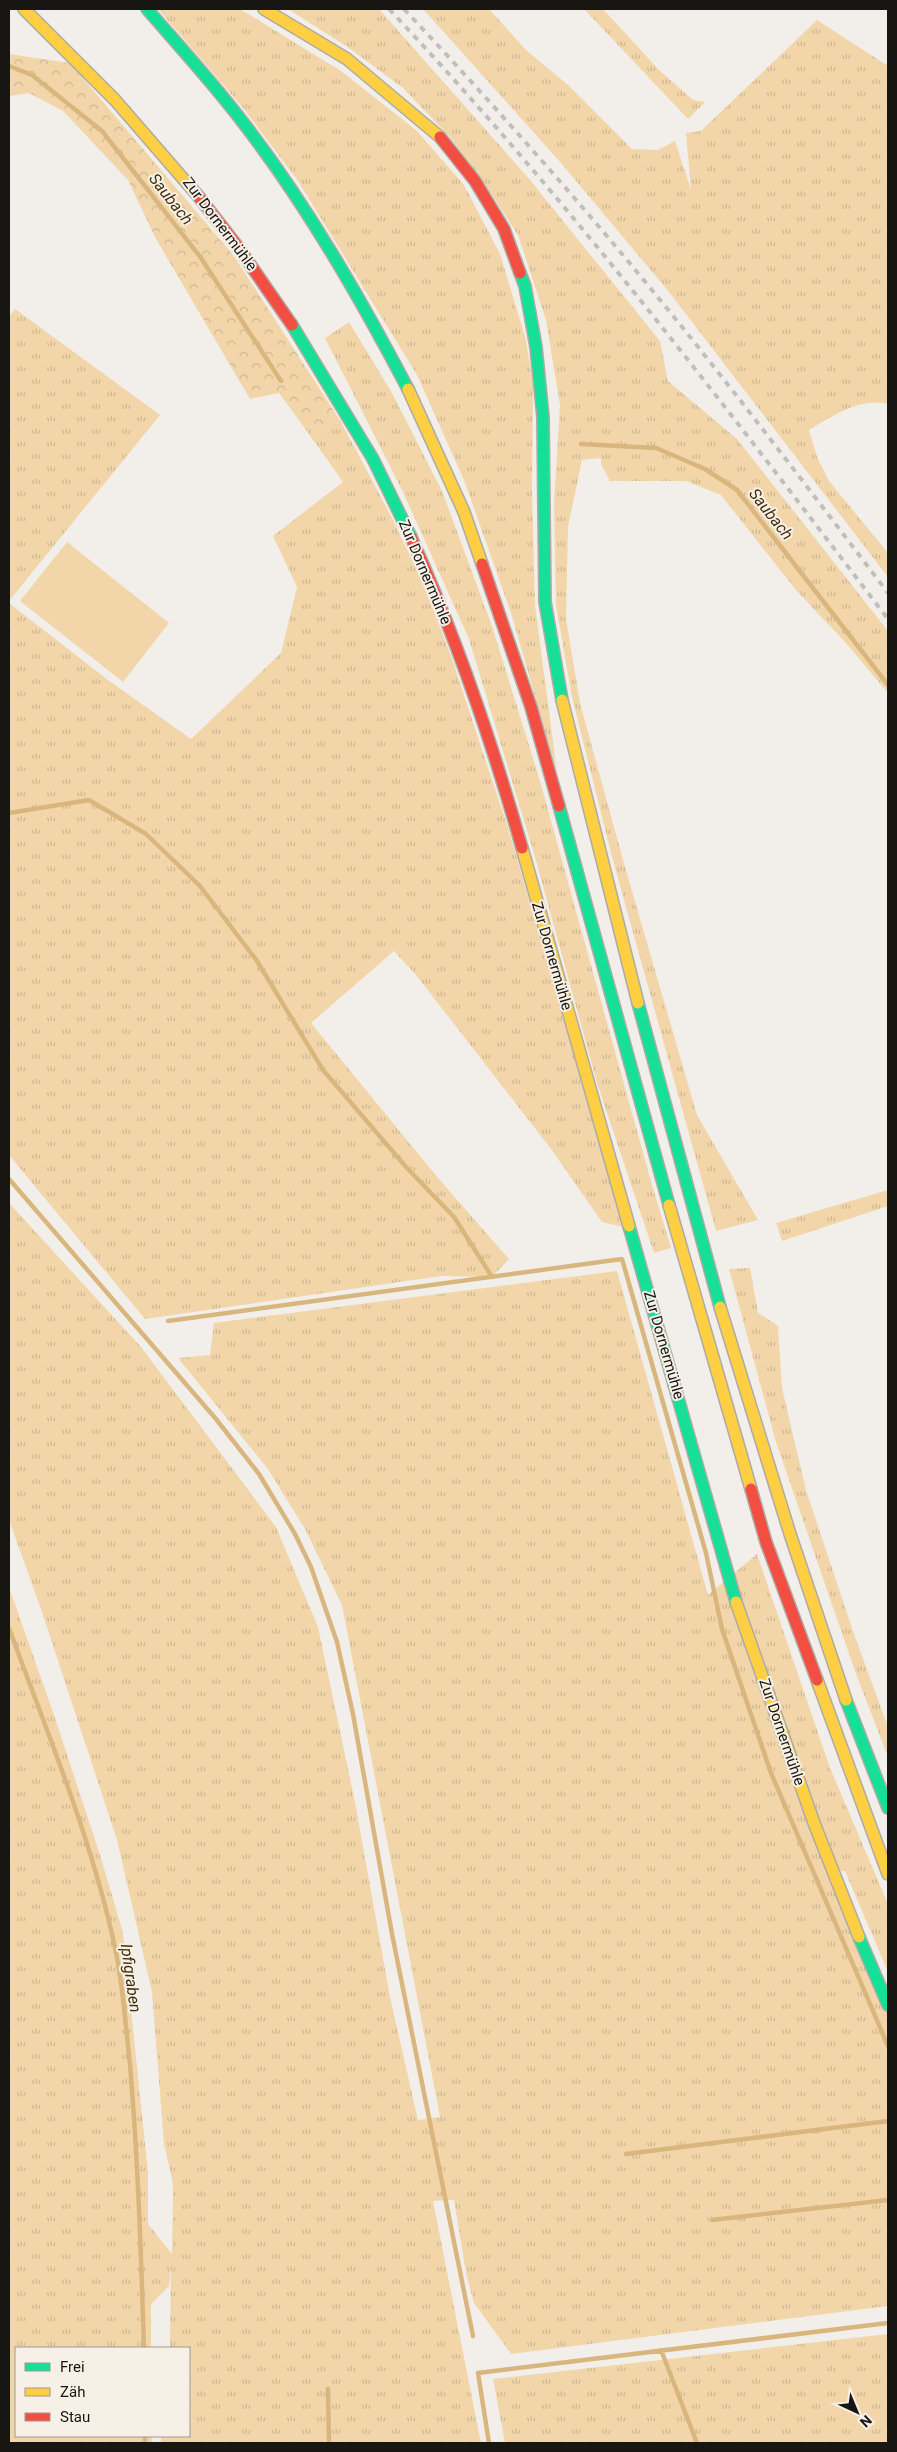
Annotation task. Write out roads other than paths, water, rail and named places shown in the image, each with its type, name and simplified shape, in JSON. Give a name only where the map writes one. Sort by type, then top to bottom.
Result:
[{"type":"main road","name":"Zur Dornermühle","points":[[24,9],[134,119],[233,238],[312,353],[381,474],[416,547],[480,710],[503,782],[734,1593],[814,1823],[869,1963],[888,2005]]},
{"type":"main road","points":[[147,9],[245,124],[296,196],[366,309],[415,402],[464,512],[531,707],[677,1234],[766,1542],[888,1874]]},
{"type":"main road","points":[[264,9],[347,59],[437,134],[475,181],[504,229],[525,286],[536,347],[543,417],[545,602],[565,720],[719,1302],[790,1534],[858,1732],[888,1808]]},
{"type":"waterway","name":"Saubach","points":[[9,66],[32,75],[102,131],[201,258],[281,381]]},
{"type":"waterway","name":"Saubach","points":[[581,444],[656,448],[705,469],[737,490],[888,685]]},
{"type":"waterway","points":[[9,813],[89,800],[146,834],[200,886],[257,961],[323,1070],[406,1167],[454,1217],[492,1277]]},
{"type":"waterway","points":[[9,1179],[216,1419],[259,1474],[295,1534],[311,1567],[337,1642],[353,1714],[392,1934],[473,2336]]},
{"type":"waterway","points":[[168,1321],[622,1259],[706,1553],[722,1629],[771,1773],[888,2046]]},
{"type":"waterway","name":"Ipfigraben","points":[[9,1628],[78,1815],[101,1892],[118,1963],[133,2100],[144,2347]]},
{"type":"waterway","points":[[626,2154],[888,2121]]},
{"type":"waterway","points":[[712,2220],[888,2200]]},
{"type":"waterway","points":[[489,2443],[478,2373],[888,2323]]},
{"type":"waterway","points":[[661,2350],[697,2443]]},
{"type":"waterway","points":[[328,2389],[329,2443]]},
{"type":"waterway","name":"Ipfigraben","points":[[145,2437],[145,2443]]},
{"type":"railway","points":[[389,9],[456,82],[584,231],[708,385],[888,619]]},
{"type":"railway","points":[[404,9],[521,137],[634,268],[752,416],[888,593]]}]
